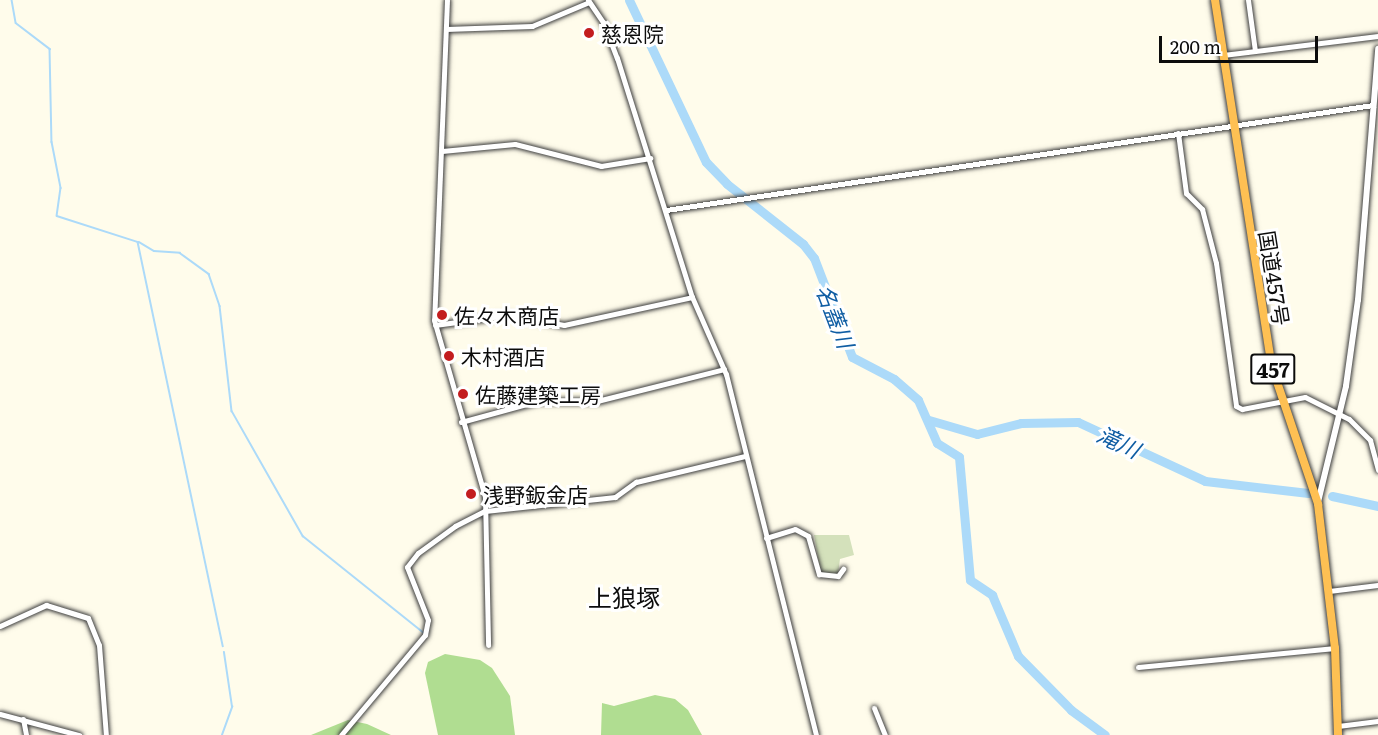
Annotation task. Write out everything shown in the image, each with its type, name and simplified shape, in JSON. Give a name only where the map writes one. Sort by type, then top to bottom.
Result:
[{"type":"highway","name":"国道457号","points":[[1215,0],[1258,293],[1284,403],[1318,504],[1335,648],[1338,731]]},
{"type":"street","points":[[447,0],[435,325],[485,511],[488,645]]},
{"type":"street","points":[[1248,0],[1255,51]]},
{"type":"street","points":[[446,30],[532,26],[588,1],[608,34],[650,158],[692,297],[724,369],[816,735]]},
{"type":"street","points":[[1223,55],[1378,36]]},
{"type":"street","points":[[1318,504],[1338,413],[1358,300],[1375,127],[1373,105],[1378,49]]},
{"type":"street","points":[[666,210],[1373,105]]},
{"type":"street","points":[[1178,133],[1186,193],[1202,209],[1216,263],[1236,406],[1284,403],[1305,397],[1338,413],[1370,440],[1378,470]]},
{"type":"street","points":[[442,151],[515,144],[601,166],[650,158]]},
{"type":"street","points":[[435,325],[508,315],[564,325],[692,297]]},
{"type":"street","points":[[461,422],[538,401],[597,400],[724,369]]},
{"type":"street","points":[[341,735],[425,635],[428,620],[408,574],[409,563],[456,526],[485,511],[606,499],[636,482],[745,456]]},
{"type":"street","points":[[766,538],[795,529],[808,536],[819,574],[838,576],[843,569]]},
{"type":"street","points":[[1329,591],[1378,585]]},
{"type":"street","points":[[0,626],[46,604],[88,618],[99,645],[106,735]]},
{"type":"street","points":[[1138,667],[1335,648]]},
{"type":"street","points":[[874,708],[885,735]]},
{"type":"street","points":[[0,714],[79,735]]},
{"type":"street","points":[[23,719],[26,735]]},
{"type":"street","points":[[1338,731],[1378,721]]},
{"type":"green space","points":[[814,535],[849,535],[854,555],[840,559],[838,574],[821,574]]},
{"type":"green space","points":[[445,654],[480,660],[492,668],[510,696],[515,735],[438,735],[425,673],[428,662]]},
{"type":"green space","points":[[655,695],[675,699],[688,710],[702,735],[601,735],[602,703],[614,706]]},
{"type":"green space","points":[[348,720],[367,724],[391,735],[311,735]]},
{"type":"waterway","points":[[12,0],[16,23],[50,49],[52,142],[61,188],[57,216],[138,242],[223,646]]},
{"type":"waterway","name":"名蓋川","points":[[629,0],[706,162],[727,184],[803,244],[814,258],[852,357],[894,379],[918,400],[937,443],[959,457],[970,580],[992,595],[1018,656],[1071,710],[1105,735]]},
{"type":"waterway","points":[[139,242],[154,251],[180,253],[209,274],[220,306],[232,411],[303,536],[423,632]]},
{"type":"waterway","name":"滝川","points":[[929,420],[977,434],[1021,423],[1078,422],[1205,481],[1308,493]]},
{"type":"waterway","name":"滝川","points":[[1332,496],[1378,506]]},
{"type":"waterway","points":[[222,735],[232,707],[224,653]]},
{"type":"place","name":"慈恩院","points":[[589,33]]},
{"type":"place","name":"佐々木商店","points":[[442,315]]},
{"type":"place","name":"木村酒店","points":[[449,356]]},
{"type":"place","name":"佐藤建築工房","points":[[463,394]]},
{"type":"place","name":"浅野鈑金店","points":[[471,494]]},
{"type":"district","name":"上狼塚","points":[[624,597]]}]
